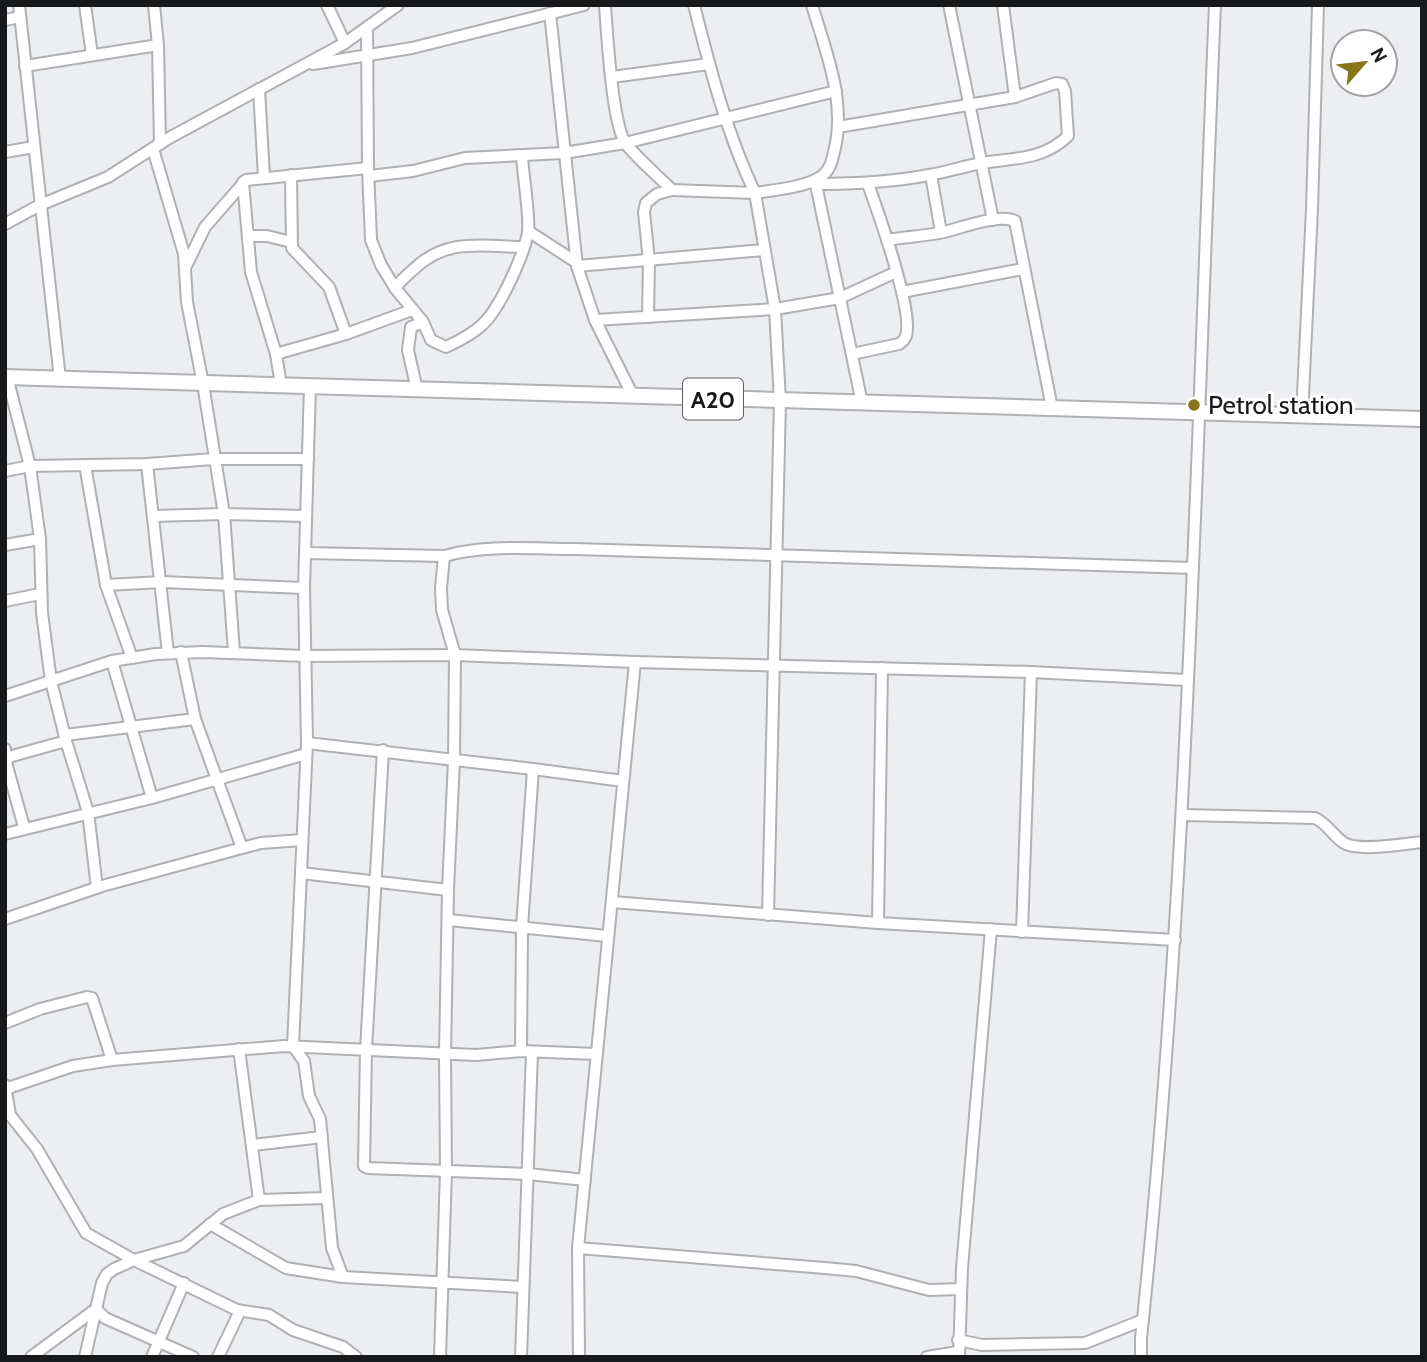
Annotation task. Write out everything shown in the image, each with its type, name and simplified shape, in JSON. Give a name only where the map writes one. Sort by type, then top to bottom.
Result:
[{"type":"main road","name":"A20","points":[[6,377],[1422,419]]},
{"type":"street","points":[[85,5],[92,55]]},
{"type":"street","points":[[154,5],[158,45],[156,146],[184,254],[187,302],[204,384],[224,514],[234,653]]},
{"type":"street","points":[[327,5],[345,43]]},
{"type":"street","points":[[5,224],[40,205],[108,177],[156,146],[345,43],[398,5]]},
{"type":"street","points":[[303,66],[412,48],[561,8],[584,5]]},
{"type":"street","points":[[605,5],[612,78],[621,132],[625,143],[672,190]]},
{"type":"street","points":[[694,5],[709,64],[755,193],[775,309],[780,401],[768,915]]},
{"type":"street","points":[[812,5],[836,91],[838,127],[830,167],[816,182]]},
{"type":"street","points":[[949,5],[993,220]]},
{"type":"street","points":[[1003,5],[1015,97]]},
{"type":"street","points":[[1142,1357],[1143,1320],[1161,1143],[1183,815],[1215,5]]},
{"type":"street","points":[[1302,415],[1318,5]]},
{"type":"street","points":[[5,20],[19,11],[60,379]]},
{"type":"street","points":[[550,13],[577,264],[595,320],[633,396]]},
{"type":"street","points":[[367,29],[368,172],[372,246],[395,288],[423,322],[431,340],[443,346],[452,345],[484,323],[511,279],[528,231],[522,156]]},
{"type":"street","points":[[25,65],[158,45]]},
{"type":"street","points":[[612,78],[709,64]]},
{"type":"street","points":[[648,317],[649,261],[644,212],[646,203],[657,194],[672,190],[755,193],[816,182],[868,184],[1040,155],[1068,136],[1065,91],[1062,84],[1056,83],[1015,97],[838,127]]},
{"type":"street","points":[[260,89],[264,177]]},
{"type":"street","points":[[186,267],[205,227],[246,180],[291,175],[413,171],[465,158],[564,153],[625,143],[836,91]]},
{"type":"street","points":[[5,152],[34,147]]},
{"type":"street","points":[[291,175],[292,248],[329,287],[346,334]]},
{"type":"street","points":[[931,175],[941,233]]},
{"type":"street","points":[[243,182],[247,236],[256,291],[276,354],[281,385]]},
{"type":"street","points":[[816,182],[862,402]]},
{"type":"street","points":[[852,354],[899,344],[905,339],[907,332],[902,292],[868,184]]},
{"type":"street","points":[[887,240],[941,233],[993,220],[1009,218],[1017,223],[1023,268],[1052,408]]},
{"type":"street","points":[[528,231],[577,264],[649,261],[764,250]]},
{"type":"street","points":[[247,236],[267,236],[291,242]]},
{"type":"street","points":[[395,288],[427,256],[442,249],[461,246],[523,247]]},
{"type":"street","points":[[902,292],[1023,268]]},
{"type":"street","points":[[595,320],[775,309],[840,298],[896,272]]},
{"type":"street","points":[[276,354],[346,334],[412,310]]},
{"type":"street","points":[[418,390],[408,343],[411,327],[423,322]]},
{"type":"street","points":[[6,377],[30,466],[40,539],[40,594],[51,681],[65,738],[89,811],[97,888]]},
{"type":"street","points":[[310,386],[304,588],[307,748],[293,1046],[304,1061],[309,1096],[319,1114],[332,1248],[343,1277]]},
{"type":"street","points":[[5,471],[30,466],[147,464],[214,459],[308,459]]},
{"type":"street","points":[[147,464],[168,653]]},
{"type":"street","points":[[85,465],[106,585],[132,658]]},
{"type":"street","points":[[153,516],[306,516]]},
{"type":"street","points":[[5,545],[40,539]]},
{"type":"street","points":[[306,553],[444,556],[487,548],[1192,568]]},
{"type":"street","points":[[440,1357],[455,655],[442,610],[444,556]]},
{"type":"street","points":[[106,585],[162,583],[304,588]]},
{"type":"street","points":[[5,601],[40,594]]},
{"type":"street","points":[[5,696],[112,661],[181,652],[305,656],[455,655],[1031,672],[1187,680]]},
{"type":"street","points":[[181,652],[195,719],[242,849]]},
{"type":"street","points":[[112,661],[152,797]]},
{"type":"street","points":[[579,1357],[578,1248],[635,662]]},
{"type":"street","points":[[878,923],[882,668]]},
{"type":"street","points":[[1022,932],[1031,672]]},
{"type":"street","points":[[24,827],[6,755],[65,738],[195,719]]},
{"type":"street","points":[[5,834],[216,780],[307,748],[383,750],[623,781]]},
{"type":"street","points":[[383,750],[366,1050],[364,1166],[528,1174],[585,1180]]},
{"type":"street","points":[[521,1357],[528,1174],[523,927],[533,769]]},
{"type":"street","points":[[1183,815],[1315,818],[1324,822],[1347,845],[1359,848],[1422,842]]},
{"type":"street","points":[[5,919],[97,888],[261,843],[302,839]]},
{"type":"street","points":[[301,873],[448,890]]},
{"type":"street","points":[[612,902],[878,923],[1175,940]]},
{"type":"street","points":[[449,920],[607,936]]},
{"type":"street","points":[[927,1357],[958,1355],[990,929]]},
{"type":"street","points":[[5,1023],[40,1009],[92,998],[112,1060]]},
{"type":"street","points":[[356,1357],[346,1348],[293,1330],[269,1315],[240,1311],[134,1260],[83,1229],[37,1149],[10,1115],[6,1087],[73,1066],[239,1049],[293,1046],[476,1055],[526,1051],[597,1054]]},
{"type":"street","points":[[239,1049],[259,1200]]},
{"type":"street","points":[[253,1145],[322,1137]]},
{"type":"street","points":[[85,1357],[107,1274],[134,1260],[184,1246],[223,1214],[259,1200],[327,1198]]},
{"type":"street","points":[[210,1224],[282,1267],[343,1277],[523,1287]]},
{"type":"street","points":[[578,1248],[856,1271],[929,1290],[961,1289]]},
{"type":"street","points":[[152,1357],[184,1283]]},
{"type":"street","points":[[96,1309],[104,1318],[193,1357]]},
{"type":"street","points":[[31,1357],[96,1309]]},
{"type":"street","points":[[218,1357],[240,1311]]},
{"type":"street","points":[[958,1339],[982,1345],[1085,1343],[1143,1320]]},
{"type":"place","name":"Petrol station","points":[[1194,405]]}]
